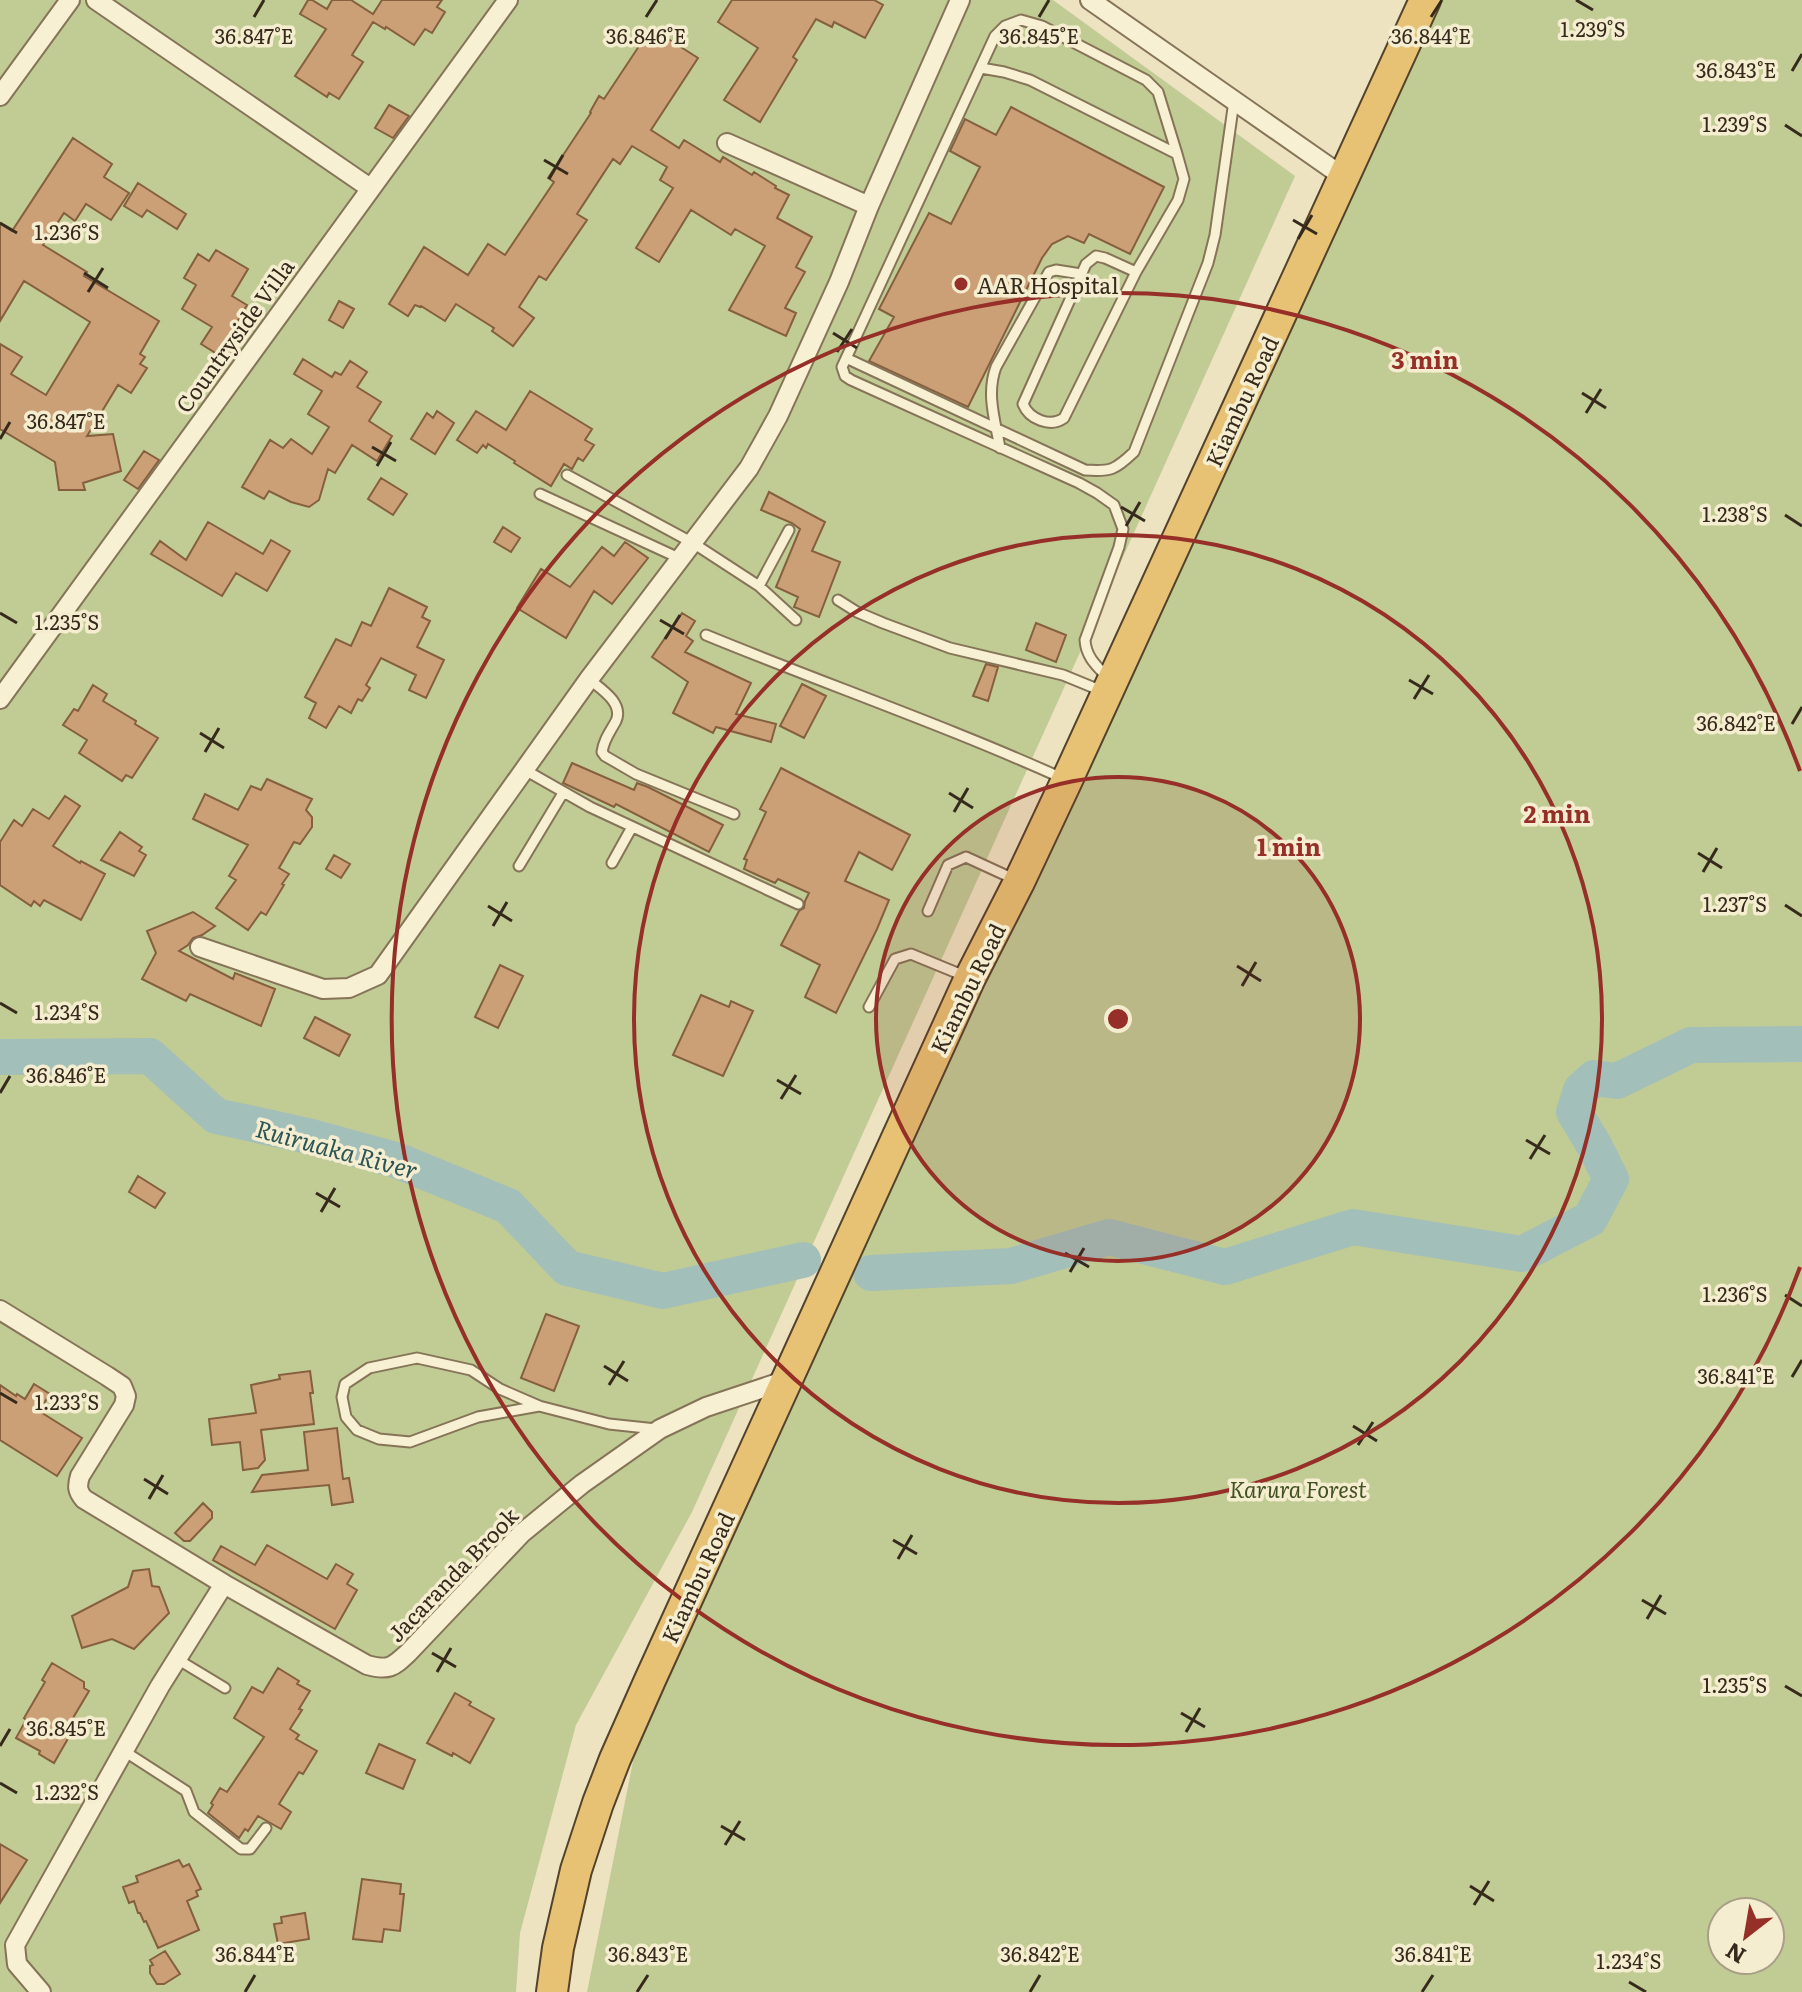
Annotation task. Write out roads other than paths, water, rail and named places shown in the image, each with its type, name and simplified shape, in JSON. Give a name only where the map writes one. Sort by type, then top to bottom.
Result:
[{"type":"highway","name":"Kiambu Road","points":[[552,1992],[558,1948],[576,1870],[598,1803],[650,1680],[970,978],[1067,780],[1425,0]]},
{"type":"street","points":[[0,96],[70,0]]},
{"type":"street","points":[[96,0],[370,188]]},
{"type":"street","name":"Countryside Villa","points":[[0,699],[508,0]]},
{"type":"street","points":[[200,947],[323,989],[349,988],[378,975],[589,679],[749,468],[778,416],[839,282],[960,0]]},
{"type":"street","points":[[1090,0],[1345,178]]},
{"type":"street","points":[[727,143],[869,206]]},
{"type":"street","name":"Jacaranda Brook","points":[[0,1310],[122,1386],[126,1396],[124,1405],[80,1476],[78,1493],[84,1499],[224,1584],[367,1665],[383,1670],[395,1665],[408,1653],[522,1533],[582,1484],[660,1429],[706,1407],[787,1380]]},
{"type":"street","points":[[41,1992],[17,1964],[15,1945],[177,1659],[224,1584]]},
{"type":"lane","points":[[1109,688],[1086,650],[1085,640],[1123,529],[1114,505],[1079,483],[845,376],[842,367],[995,36],[1005,26],[1021,20],[1042,26],[1146,80],[1158,92],[1184,179],[1178,200],[1136,272],[1064,418],[1057,423],[1048,423],[1032,416],[1023,404],[1090,259],[1096,256],[1105,258],[1136,272]]},
{"type":"lane","points":[[981,68],[1030,80],[1177,154]]},
{"type":"lane","points":[[846,358],[1085,470],[1103,472],[1118,467],[1134,452],[1208,263],[1215,235],[1234,101]]},
{"type":"lane","points":[[1000,448],[990,393],[996,367],[1049,272],[1056,270],[1081,274]]},
{"type":"lane","points":[[881,394],[888,377]]},
{"type":"lane","points":[[567,475],[693,543],[759,586],[796,620]]},
{"type":"lane","points":[[540,494],[681,559]]},
{"type":"lane","points":[[759,586],[789,530]]},
{"type":"lane","points":[[838,600],[857,612],[950,648],[1109,688]]},
{"type":"lane","points":[[706,635],[1009,754],[1067,780]]},
{"type":"lane","points":[[589,679],[607,694],[618,710],[618,716],[605,737],[602,752],[605,756],[636,774],[734,814]]},
{"type":"lane","points":[[525,770],[563,793],[632,827],[798,904]]},
{"type":"lane","points":[[519,866],[563,793]]},
{"type":"lane","points":[[612,863],[632,827]]},
{"type":"lane","points":[[928,911],[948,865],[966,857],[1019,882]]},
{"type":"lane","points":[[869,1007],[895,959],[911,954],[970,978]]},
{"type":"lane","points":[[539,1406],[478,1417],[410,1442],[379,1439],[357,1430],[346,1417],[342,1397],[345,1384],[369,1368],[417,1358],[471,1370],[500,1389],[539,1406],[609,1424],[660,1429]]},
{"type":"lane","points":[[177,1659],[225,1688]]},
{"type":"lane","points":[[124,1751],[186,1791],[194,1812],[241,1849],[250,1849],[266,1828]]},
{"type":"waterway","name":"Ruiruaka River","points":[[871,1273],[1011,1266],[1109,1237],[1225,1267],[1353,1227],[1522,1254],[1590,1219],[1611,1179],[1574,1112],[1581,1090],[1594,1078],[1617,1081],[1691,1045],[1802,1044]]},
{"type":"waterway","name":"Ruiruaka River","points":[[0,1057],[150,1056],[216,1116],[308,1136],[396,1160],[508,1206],[567,1268],[663,1291],[803,1260]]},
{"type":"place","name":"AAR Hospital","points":[[961,284]]},
{"type":"park label","name":"Karura Forest","points":[[1298,1488]]}]
